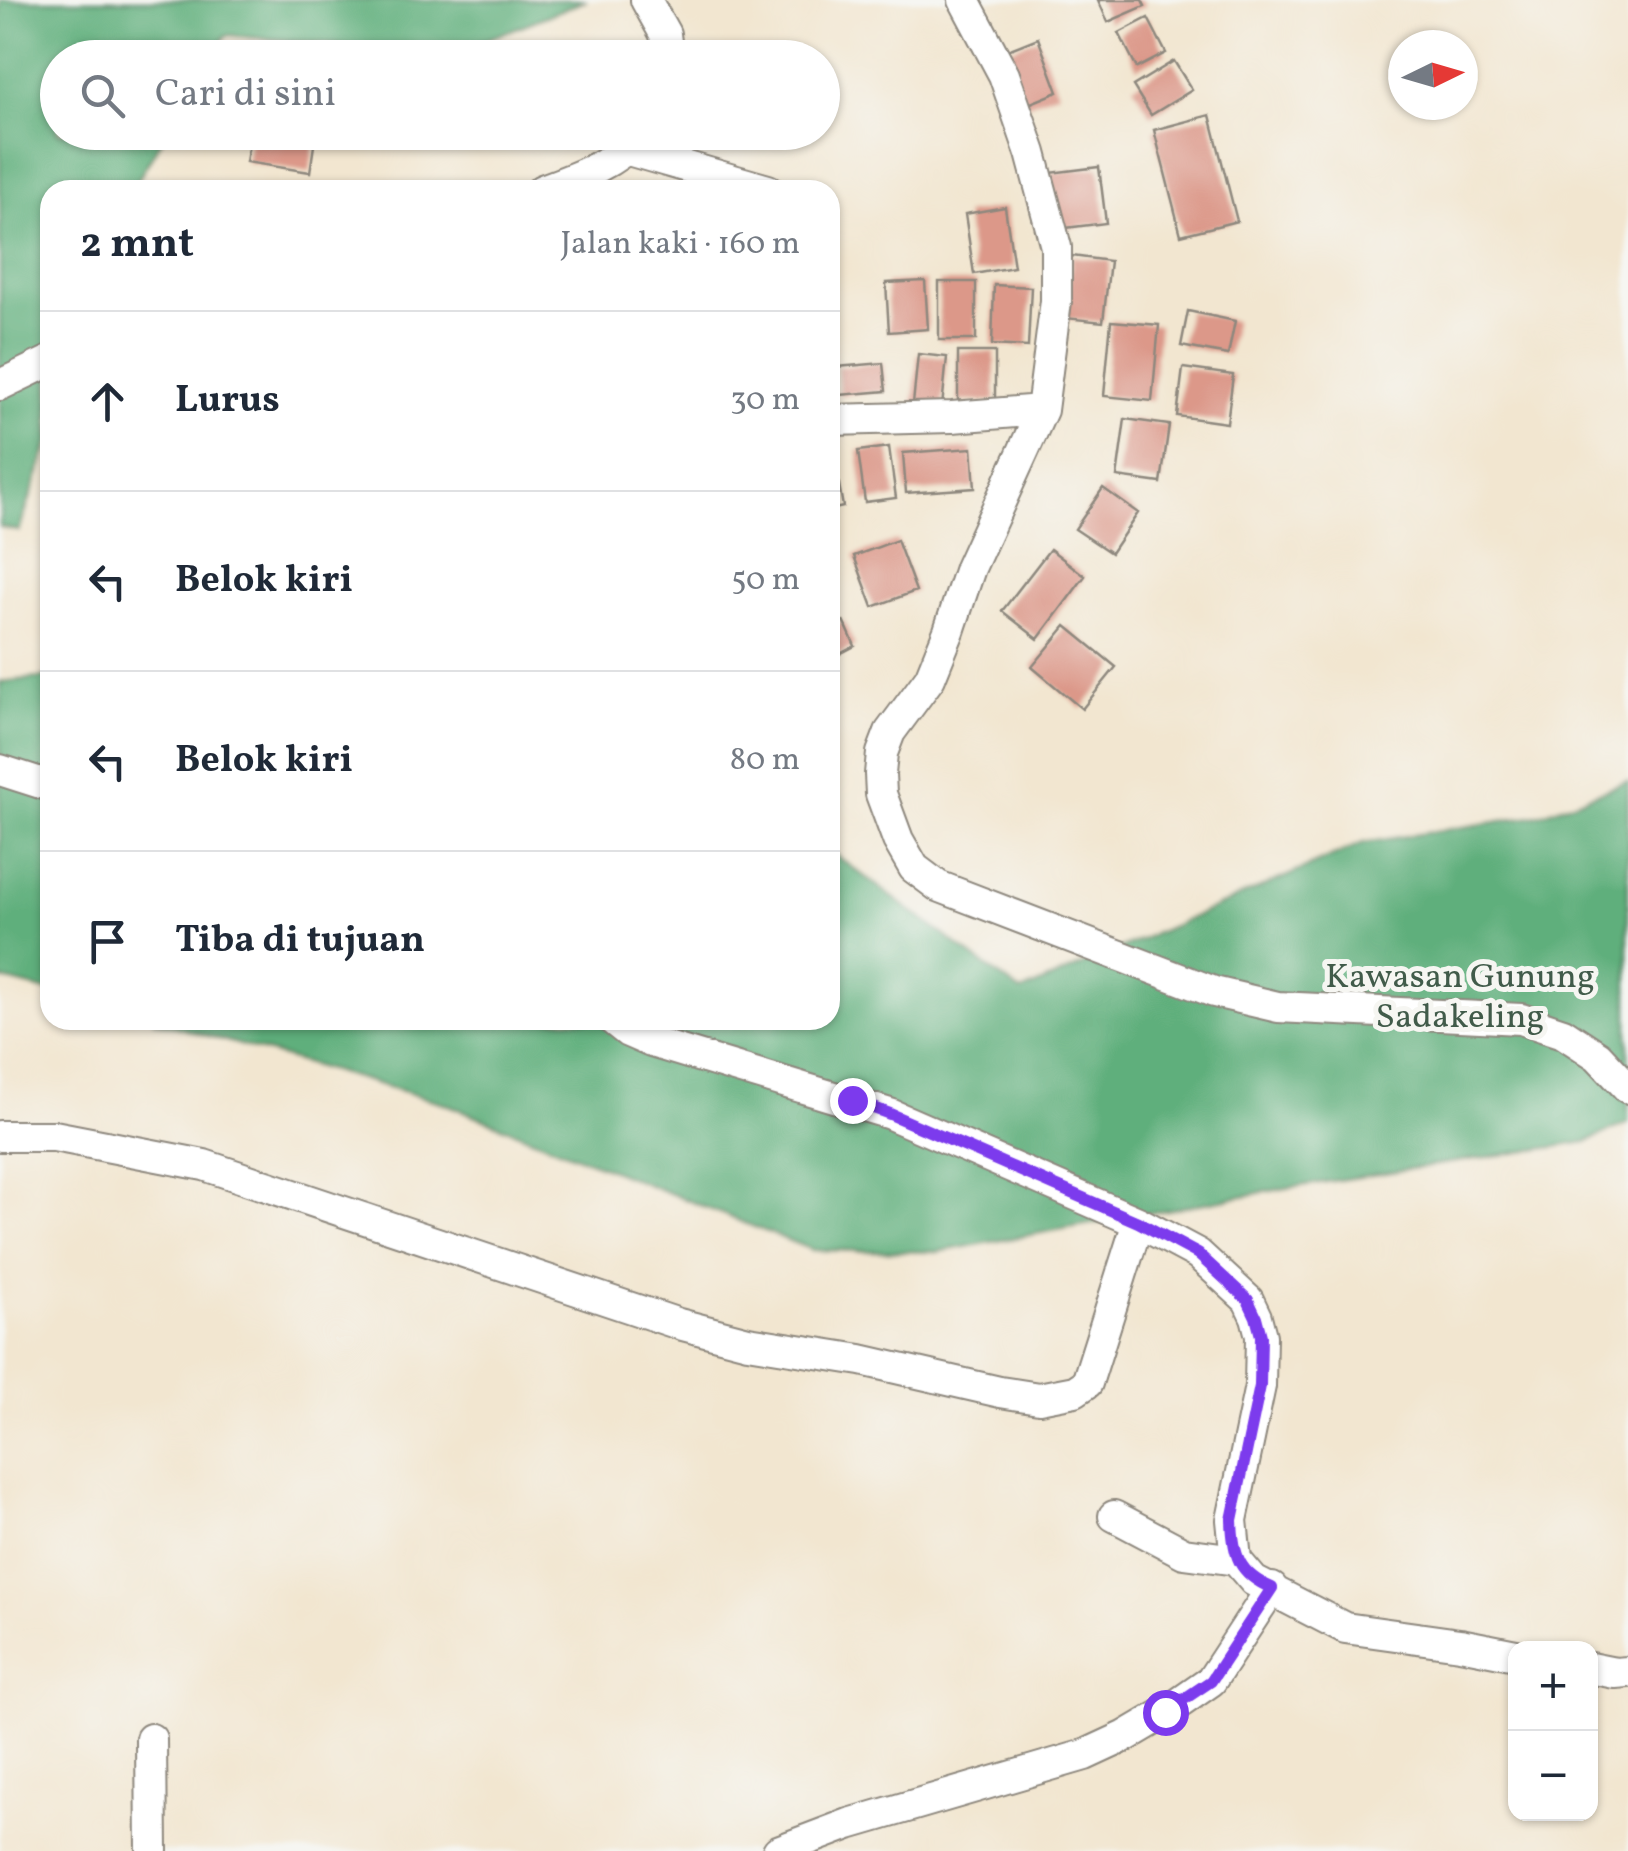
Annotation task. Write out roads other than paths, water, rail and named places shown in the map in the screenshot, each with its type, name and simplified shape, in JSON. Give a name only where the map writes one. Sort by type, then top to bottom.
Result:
[{"type":"street","points":[[646,0],[666,40]]},
{"type":"street","points":[[964,0],[1004,76],[1031,153],[1056,248],[1056,301],[1042,410],[970,568],[930,678],[890,732],[882,753],[881,794],[898,840],[914,868],[938,886],[1245,1001],[1278,1007],[1521,1019],[1563,1033],[1598,1056],[1628,1088]]},
{"type":"street","points":[[570,180],[622,150]]},
{"type":"street","points":[[660,150],[741,180]]},
{"type":"street","points":[[0,384],[40,366]]},
{"type":"street","points":[[840,420],[1042,410]]},
{"type":"street","points":[[0,770],[40,783]]},
{"type":"street","points":[[625,1030],[651,1042],[890,1114],[1138,1222],[1198,1254],[1248,1300],[1261,1336],[1260,1386],[1232,1520],[1236,1560],[1254,1581],[1346,1628],[1508,1653]]},
{"type":"street","points":[[0,1136],[54,1136],[204,1165],[679,1324],[748,1342],[861,1360],[1039,1398],[1075,1391],[1087,1383],[1138,1222]]},
{"type":"street","points":[[1114,1516],[1184,1553],[1236,1560]]},
{"type":"street","points":[[778,1851],[848,1824],[1085,1755],[1126,1736],[1211,1681],[1272,1588]]},
{"type":"street","points":[[1598,1669],[1628,1672]]},
{"type":"street","points":[[152,1739],[152,1851]]},
{"type":"park label","name":"Kawasan Gunung Sadakeling","points":[[1460,995]]}]
